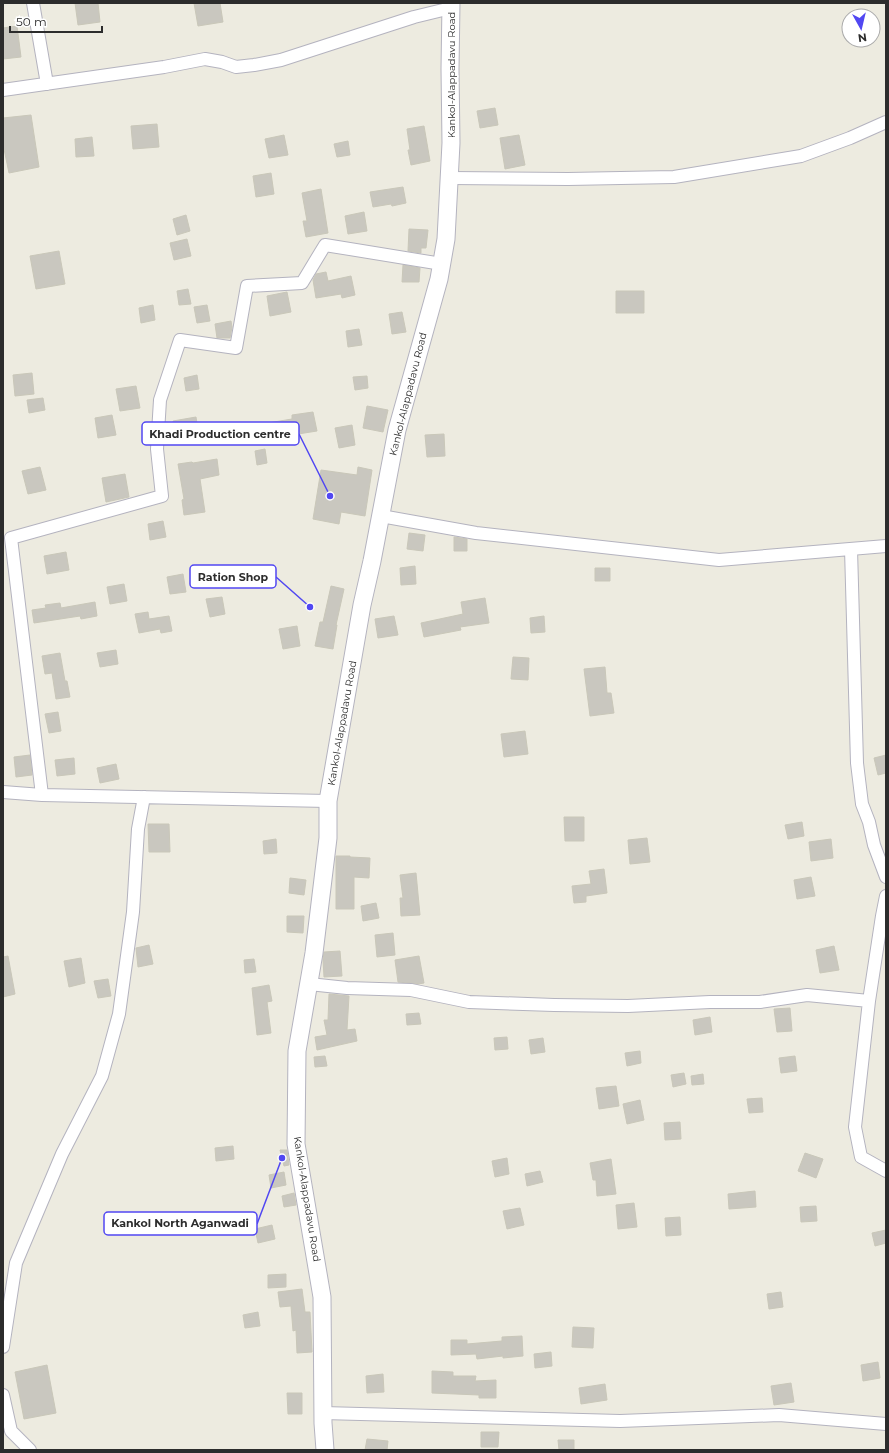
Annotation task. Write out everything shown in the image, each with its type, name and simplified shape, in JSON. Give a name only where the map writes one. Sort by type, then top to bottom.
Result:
[{"type":"main road","name":"Kankol-Alappadavu Road","points":[[324,1450],[322,1297],[296,1144],[297,1052],[309,984],[328,838],[328,801],[362,605],[397,430],[439,279],[446,239],[450,178],[451,5]]},
{"type":"street","points":[[33,3],[47,84]]},
{"type":"street","points":[[3,90],[164,67],[205,59],[222,62],[236,67],[254,66],[281,60],[451,5]]},
{"type":"street","points":[[450,178],[568,180],[674,176],[801,156],[850,138],[886,122]]},
{"type":"street","points":[[42,795],[7,541],[162,496],[157,449],[160,400],[180,340],[236,348],[247,286],[302,283],[325,245],[442,264]]},
{"type":"street","points":[[381,516],[476,533],[719,560],[886,546]]},
{"type":"street","points":[[851,549],[857,763],[862,804],[869,822],[874,845],[886,877]]},
{"type":"street","points":[[3,792],[42,795],[328,801]]},
{"type":"street","points":[[3,1347],[16,1264],[62,1154],[102,1076],[119,1014],[133,912],[138,829],[144,797]]},
{"type":"street","points":[[886,896],[879,930],[869,1000],[856,1127],[861,1157],[886,1171]]},
{"type":"street","points":[[309,984],[347,988],[411,990],[469,1002],[554,1005],[628,1006],[710,1002],[760,1002],[807,995],[869,1000]]},
{"type":"street","points":[[3,1395],[11,1431],[30,1450]]},
{"type":"street","points":[[323,1413],[620,1421],[779,1415],[886,1424]]},
{"type":"building","points":[[75,3],[98,3],[100,22],[78,25]]},
{"type":"building","points":[[194,3],[220,3],[223,22],[198,26]]},
{"type":"building","points":[[17,26],[21,57],[3,59],[3,28]]},
{"type":"building","points":[[495,108],[498,125],[480,128],[477,111]]},
{"type":"building","points":[[31,115],[39,167],[9,173],[3,149],[3,118]]},
{"type":"building","points":[[157,124],[159,147],[133,149],[131,126]]},
{"type":"building","points":[[424,126],[430,161],[411,165],[408,150],[410,150],[407,129]]},
{"type":"building","points":[[284,135],[288,155],[269,158],[265,139]]},
{"type":"building","points":[[519,135],[525,165],[505,169],[500,138]]},
{"type":"building","points":[[92,137],[94,156],[76,157],[75,139]]},
{"type":"building","points":[[348,141],[350,155],[337,157],[334,144]]},
{"type":"building","points":[[271,173],[274,194],[256,197],[253,176]]},
{"type":"building","points":[[403,187],[406,203],[392,206],[391,204],[373,207],[370,192]]},
{"type":"building","points":[[321,189],[328,233],[306,237],[303,221],[307,221],[302,193]]},
{"type":"building","points":[[364,212],[367,231],[348,234],[345,216]]},
{"type":"building","points":[[186,215],[190,231],[177,235],[173,219]]},
{"type":"building","points":[[409,229],[428,230],[426,248],[421,248],[421,253],[408,251]]},
{"type":"building","points":[[187,239],[191,256],[174,260],[170,243]]},
{"type":"building","points":[[59,251],[65,284],[36,289],[30,256]]},
{"type":"building","points":[[403,265],[420,268],[419,282],[402,282]]},
{"type":"building","points":[[326,272],[328,281],[351,276],[355,295],[342,298],[341,294],[316,298],[313,280],[316,274]]},
{"type":"building","points":[[188,289],[191,304],[179,305],[177,291]]},
{"type":"building","points":[[616,291],[644,291],[644,313],[616,313]]},
{"type":"building","points":[[287,292],[291,312],[270,316],[267,296]]},
{"type":"building","points":[[153,305],[155,320],[141,323],[139,308]]},
{"type":"building","points":[[207,305],[210,321],[197,323],[194,307]]},
{"type":"building","points":[[402,312],[406,332],[392,334],[389,314]]},
{"type":"building","points":[[231,321],[232,327],[230,338],[217,338],[215,324]]},
{"type":"building","points":[[359,329],[362,345],[348,347],[346,331]]},
{"type":"building","points":[[32,373],[34,394],[15,396],[13,375]]},
{"type":"building","points":[[197,375],[199,389],[186,391],[184,378]]},
{"type":"building","points":[[367,376],[368,388],[355,390],[353,377]]},
{"type":"building","points":[[136,386],[140,408],[120,411],[116,389]]},
{"type":"building","points":[[43,398],[45,410],[29,413],[27,400]]},
{"type":"building","points":[[367,406],[388,410],[383,432],[363,428]]},
{"type":"building","points":[[313,412],[317,431],[279,437],[280,438],[265,441],[262,424],[292,419],[292,415]]},
{"type":"building","points":[[112,415],[116,435],[98,438],[95,418]]},
{"type":"building","points":[[196,417],[198,430],[175,434],[173,421]]},
{"type":"building","points":[[352,425],[355,445],[339,448],[335,428]]},
{"type":"building","points":[[444,434],[445,456],[427,457],[425,435]]},
{"type":"building","points":[[265,449],[267,463],[257,465],[255,451]]},
{"type":"building","points":[[217,459],[219,475],[200,479],[205,512],[184,515],[182,500],[184,499],[178,464]]},
{"type":"building","points":[[40,467],[46,490],[28,494],[22,471]]},
{"type":"building","points":[[358,467],[372,470],[365,516],[341,512],[339,524],[313,519],[321,470],[357,475]]},
{"type":"building","points":[[125,474],[129,497],[106,502],[102,478]]},
{"type":"building","points":[[163,521],[166,537],[150,540],[148,524]]},
{"type":"building","points":[[409,533],[425,535],[423,551],[407,549]]},
{"type":"building","points":[[454,537],[467,539],[467,551],[454,551]]},
{"type":"building","points":[[66,552],[69,570],[47,574],[44,556]]},
{"type":"building","points":[[415,566],[416,584],[401,585],[400,568]]},
{"type":"building","points":[[595,568],[610,568],[610,581],[595,581]]},
{"type":"building","points":[[183,574],[186,592],[170,594],[167,577]]},
{"type":"building","points":[[124,584],[127,601],[110,604],[107,587]]},
{"type":"building","points":[[331,586],[344,589],[336,625],[333,649],[315,646],[320,622],[323,622]]},
{"type":"building","points":[[222,597],[225,614],[210,617],[206,599]]},
{"type":"building","points":[[485,598],[489,623],[460,627],[461,630],[424,637],[421,623],[463,614],[461,602]]},
{"type":"building","points":[[95,602],[97,616],[81,619],[80,616],[34,623],[32,610],[46,608],[45,605],[60,603],[61,608]]},
{"type":"building","points":[[148,612],[149,619],[169,616],[172,631],[161,633],[160,629],[139,633],[135,614]]},
{"type":"building","points":[[394,616],[398,635],[378,638],[375,619]]},
{"type":"building","points":[[544,616],[545,632],[531,633],[530,618]]},
{"type":"building","points":[[297,626],[300,646],[283,649],[279,629]]},
{"type":"building","points":[[116,650],[118,664],[100,667],[97,653]]},
{"type":"building","points":[[60,653],[65,681],[67,681],[70,697],[56,699],[52,673],[45,674],[42,656]]},
{"type":"building","points":[[513,657],[529,658],[528,680],[511,679]]},
{"type":"building","points":[[605,667],[607,693],[611,693],[614,713],[590,716],[584,669]]},
{"type":"building","points":[[58,712],[61,731],[49,733],[45,714]]},
{"type":"building","points":[[525,731],[528,754],[504,757],[501,734]]},
{"type":"building","points":[[30,755],[32,775],[16,777],[14,757]]},
{"type":"building","points":[[886,755],[886,773],[878,775],[874,758]]},
{"type":"building","points":[[74,758],[75,774],[57,776],[55,760]]},
{"type":"building","points":[[116,764],[119,779],[100,783],[97,768]]},
{"type":"building","points":[[564,817],[584,817],[584,841],[565,841]]},
{"type":"building","points":[[802,822],[804,836],[788,839],[785,825]]},
{"type":"building","points":[[148,824],[169,824],[170,852],[149,852]]},
{"type":"building","points":[[647,838],[650,862],[630,864],[628,840]]},
{"type":"building","points":[[276,839],[277,853],[264,854],[263,841]]},
{"type":"building","points":[[831,839],[833,858],[811,861],[809,842]]},
{"type":"building","points":[[336,856],[370,858],[369,878],[354,877],[354,909],[336,909]]},
{"type":"building","points":[[604,869],[607,893],[586,896],[586,902],[574,903],[572,886],[591,884],[589,871]]},
{"type":"building","points":[[416,873],[420,915],[401,916],[400,898],[403,898],[400,875]]},
{"type":"building","points":[[811,877],[815,896],[797,899],[794,880]]},
{"type":"building","points":[[290,878],[306,880],[304,895],[289,893]]},
{"type":"building","points":[[376,903],[379,918],[363,921],[361,906]]},
{"type":"building","points":[[287,916],[304,916],[303,933],[287,932]]},
{"type":"building","points":[[393,933],[395,955],[377,957],[375,935]]},
{"type":"building","points":[[149,945],[153,964],[138,967],[136,948]]},
{"type":"building","points":[[834,946],[839,970],[820,973],[816,950]]},
{"type":"building","points":[[340,951],[342,976],[324,977],[324,952]]},
{"type":"building","points":[[8,956],[15,994],[3,997],[3,957]]},
{"type":"building","points":[[419,956],[424,983],[418,984],[398,982],[395,960]]},
{"type":"building","points":[[81,958],[85,983],[69,987],[64,961]]},
{"type":"building","points":[[254,959],[256,972],[245,973],[244,960]]},
{"type":"building","points":[[108,979],[111,996],[98,998],[94,981]]},
{"type":"building","points":[[269,985],[272,1001],[267,1002],[271,1033],[257,1035],[252,988]]},
{"type":"building","points":[[329,994],[349,996],[347,1030],[355,1029],[357,1041],[317,1050],[315,1037],[327,1035],[324,1020],[328,1020]]},
{"type":"building","points":[[790,1008],[792,1031],[777,1032],[774,1009]]},
{"type":"building","points":[[419,1013],[421,1024],[407,1025],[406,1014]]},
{"type":"building","points":[[710,1017],[712,1032],[695,1035],[693,1020]]},
{"type":"building","points":[[507,1037],[508,1049],[495,1050],[494,1038]]},
{"type":"building","points":[[543,1038],[545,1052],[531,1054],[529,1040]]},
{"type":"building","points":[[640,1051],[641,1063],[627,1066],[625,1053]]},
{"type":"building","points":[[325,1056],[327,1066],[315,1067],[314,1057]]},
{"type":"building","points":[[795,1056],[797,1071],[781,1073],[779,1058]]},
{"type":"building","points":[[684,1073],[686,1084],[673,1087],[671,1075]]},
{"type":"building","points":[[703,1074],[704,1084],[692,1085],[691,1076]]},
{"type":"building","points":[[616,1086],[619,1106],[599,1109],[596,1088]]},
{"type":"building","points":[[762,1098],[763,1112],[749,1113],[747,1099]]},
{"type":"building","points":[[640,1100],[644,1120],[627,1124],[623,1104]]},
{"type":"building","points":[[680,1122],[681,1139],[665,1140],[664,1123]]},
{"type":"building","points":[[233,1146],[234,1159],[216,1161],[215,1148]]},
{"type":"building","points":[[280,1150],[287,1150],[289,1165],[284,1166]]},
{"type":"building","points":[[805,1153],[823,1159],[816,1178],[798,1171]]},
{"type":"building","points":[[507,1158],[509,1174],[495,1177],[492,1161]]},
{"type":"building","points":[[611,1159],[616,1194],[597,1196],[596,1180],[593,1180],[590,1163]]},
{"type":"building","points":[[540,1171],[543,1182],[527,1186],[525,1174]]},
{"type":"building","points":[[284,1172],[286,1185],[271,1188],[269,1175]]},
{"type":"building","points":[[755,1191],[756,1207],[729,1209],[728,1194]]},
{"type":"building","points":[[294,1193],[296,1205],[284,1207],[282,1196]]},
{"type":"building","points":[[634,1203],[637,1227],[618,1229],[616,1205]]},
{"type":"building","points":[[816,1206],[817,1221],[801,1222],[800,1207]]},
{"type":"building","points":[[520,1208],[524,1225],[507,1229],[503,1211]]},
{"type":"building","points":[[680,1217],[681,1235],[666,1236],[665,1218]]},
{"type":"building","points":[[272,1225],[275,1239],[258,1243],[255,1229]]},
{"type":"building","points":[[886,1230],[886,1243],[875,1246],[872,1233]]},
{"type":"building","points":[[286,1274],[286,1287],[268,1288],[268,1275]]},
{"type":"building","points":[[302,1289],[305,1312],[310,1312],[312,1352],[297,1353],[296,1330],[293,1331],[291,1306],[280,1307],[278,1292]]},
{"type":"building","points":[[781,1292],[783,1307],[769,1309],[767,1294]]},
{"type":"building","points":[[258,1312],[260,1326],[245,1328],[243,1315]]},
{"type":"building","points":[[573,1327],[594,1328],[593,1348],[572,1347]]},
{"type":"building","points":[[522,1336],[523,1356],[503,1358],[503,1356],[477,1359],[476,1354],[451,1355],[451,1340],[467,1340],[467,1344],[502,1341],[502,1337]]},
{"type":"building","points":[[551,1352],[552,1366],[535,1368],[534,1354]]},
{"type":"building","points":[[878,1362],[880,1378],[863,1381],[861,1365]]},
{"type":"building","points":[[47,1365],[56,1413],[24,1419],[15,1372]]},
{"type":"building","points":[[432,1371],[453,1372],[453,1376],[476,1376],[475,1381],[496,1380],[496,1398],[479,1398],[479,1395],[432,1393]]},
{"type":"building","points":[[383,1374],[384,1392],[367,1393],[366,1376]]},
{"type":"building","points":[[791,1383],[794,1402],[774,1405],[771,1386]]},
{"type":"building","points":[[605,1384],[607,1400],[581,1404],[579,1388]]},
{"type":"building","points":[[287,1393],[302,1393],[302,1414],[288,1414]]},
{"type":"building","points":[[481,1432],[499,1432],[498,1447],[481,1447]]},
{"type":"building","points":[[367,1439],[388,1441],[387,1450],[365,1450]]},
{"type":"building","points":[[558,1440],[574,1440],[574,1450],[559,1450]]},
{"type":"place","name":"Khadi Production centre","points":[[330,496]]},
{"type":"place","name":"Ration Shop","points":[[310,607]]},
{"type":"place","name":"Kankol North Aganwadi","points":[[282,1158]]}]
